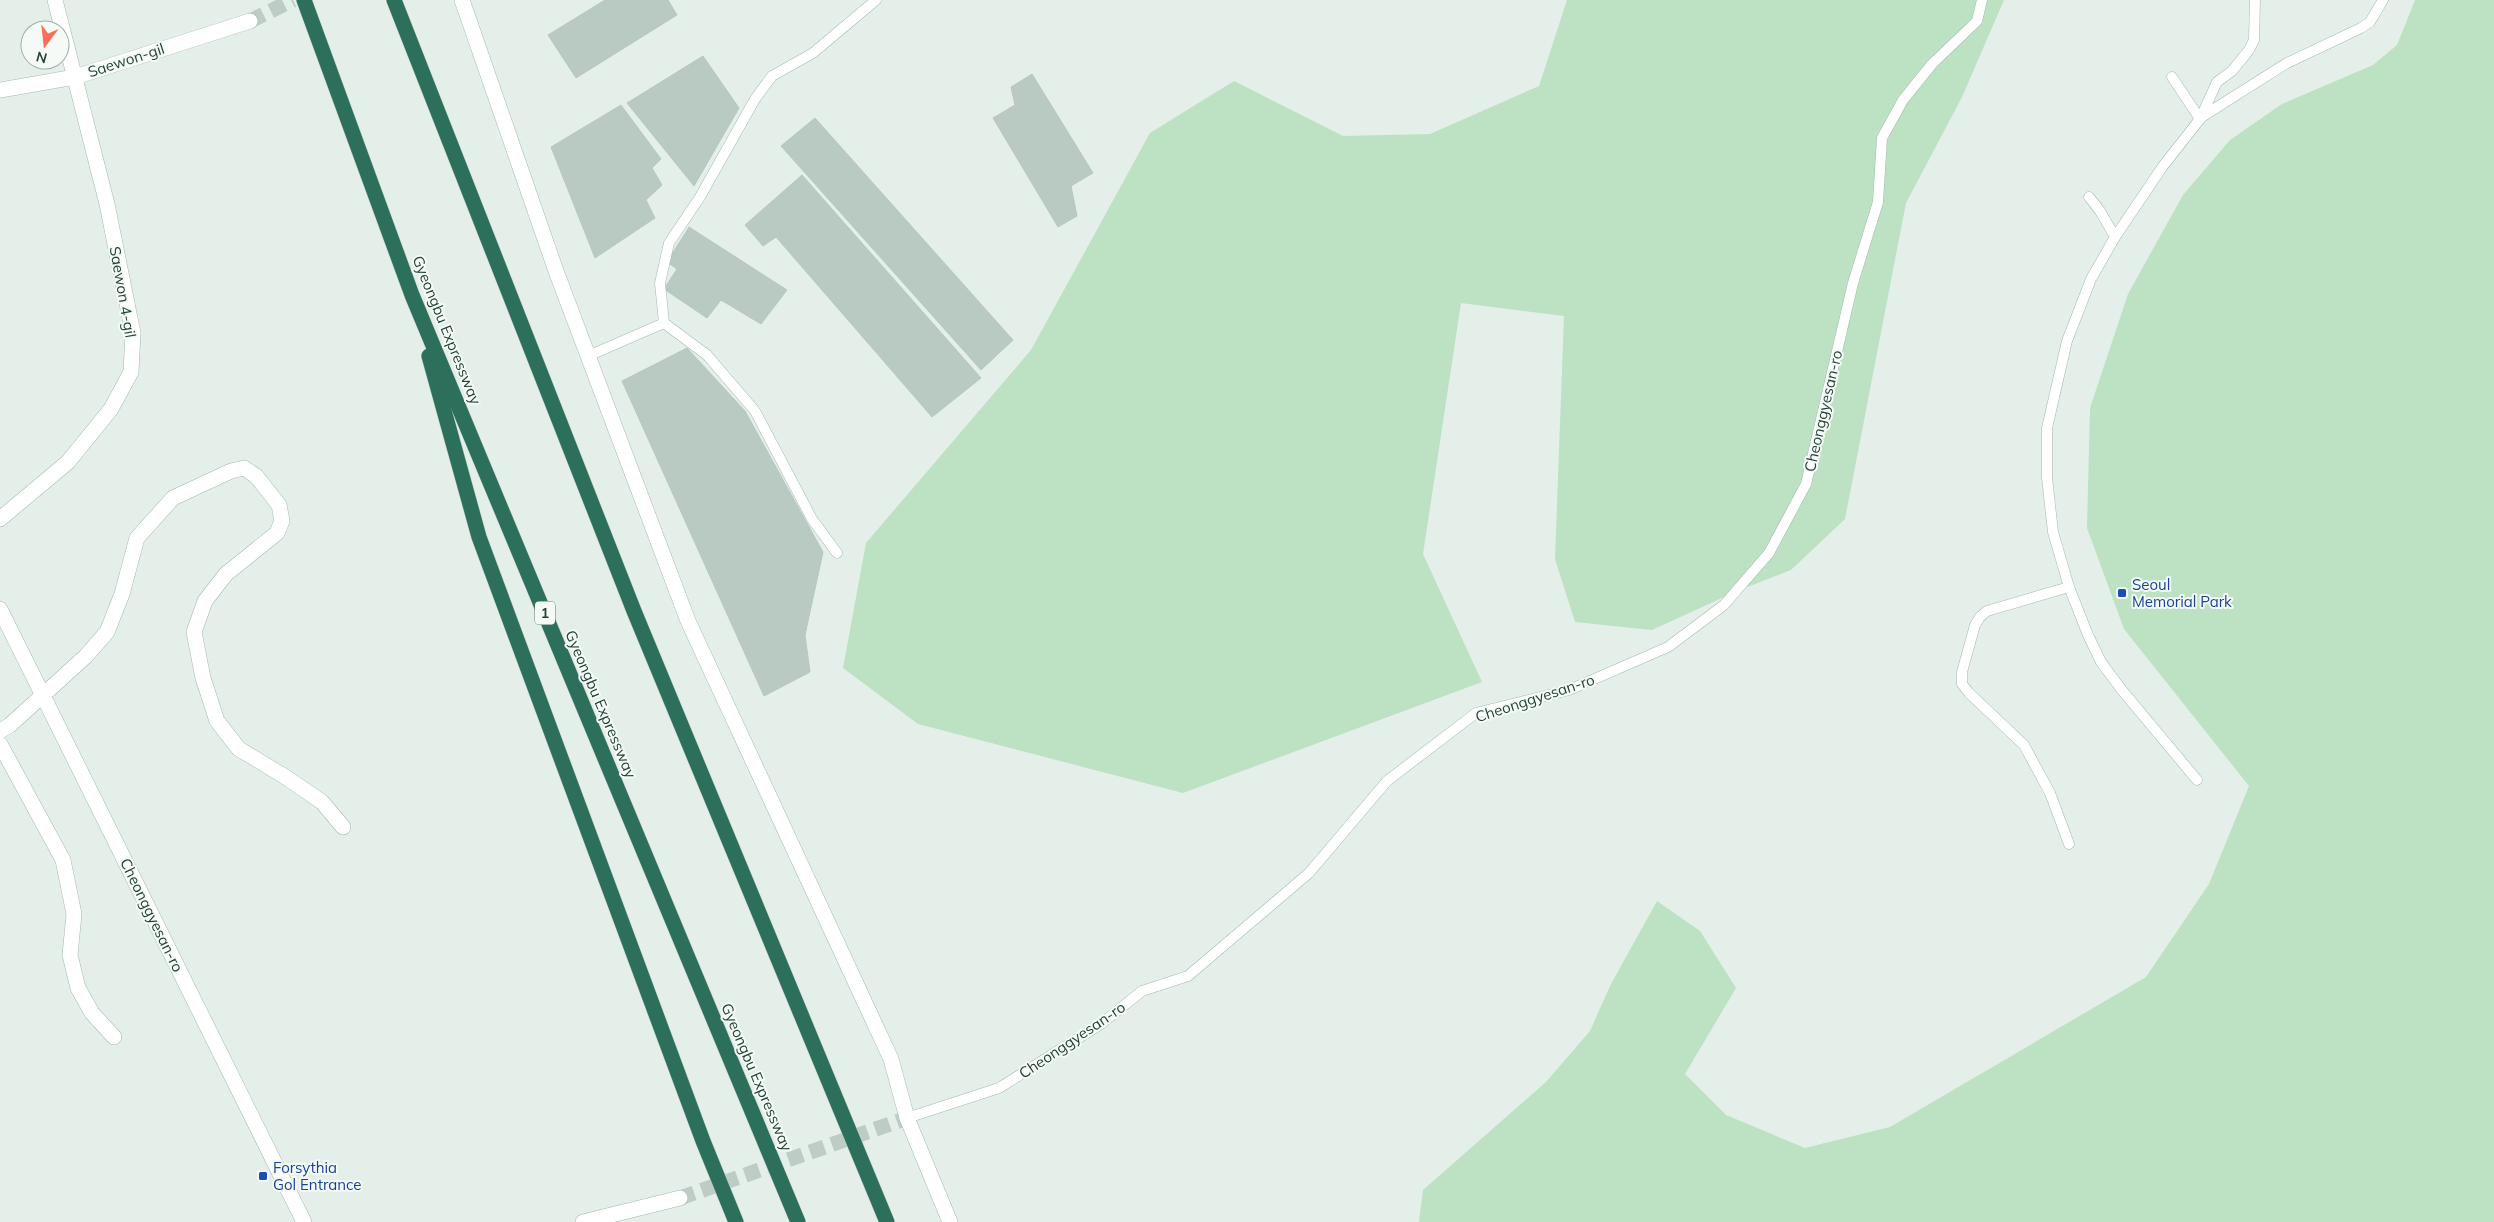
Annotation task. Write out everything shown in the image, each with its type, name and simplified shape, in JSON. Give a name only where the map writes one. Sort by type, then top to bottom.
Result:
[{"type":"highway","name":"Gyeongbu Expressway","points":[[304,0],[412,295],[798,1222]]},
{"type":"highway","points":[[394,0],[630,602],[887,1222]]},
{"type":"highway","points":[[412,295],[479,538],[703,1140],[735,1220]]},
{"type":"street","name":"Saewon 4-gil","points":[[0,518],[68,462],[110,409],[131,372],[131,324],[107,204],[56,0]]},
{"type":"street","points":[[462,0],[556,271],[688,621],[891,1059],[907,1118],[950,1222]]},
{"type":"street","name":"Saewon-gil","points":[[0,90],[75,77],[250,21]]},
{"type":"street","points":[[0,731],[10,725],[86,656],[107,632],[122,594],[138,538],[173,498],[231,471],[244,468],[256,476],[279,505],[282,521],[277,533],[226,574],[205,601],[194,632],[203,678],[217,721],[239,749],[322,802],[342,827]]},
{"type":"street","name":"Cheonggyesan-ro","points":[[0,609],[304,1222]]},
{"type":"street","points":[[0,744],[63,860],[74,914],[70,955],[78,988],[92,1013],[114,1037]]},
{"type":"street","points":[[583,1222],[680,1198]]},
{"type":"lane","points":[[837,553],[812,519],[755,411],[707,356],[664,323],[660,283],[669,243],[700,197],[756,99],[772,76],[813,53],[876,0]]},
{"type":"lane","name":"Cheonggyesan-ro","points":[[907,1118],[999,1088],[1101,1024],[1142,991],[1188,976],[1309,873],[1387,781],[1476,713],[1569,690],[1668,647],[1724,605],[1769,553],[1806,484],[1853,283],[1878,202],[1882,138],[1902,100],[1932,64],[1977,21],[1982,0]]},
{"type":"lane","points":[[2197,780],[2102,662],[2069,587],[2053,532],[2047,478],[2047,428],[2067,341],[2092,279],[2115,237],[2163,166],[2200,118],[2218,82],[2232,71],[2249,50],[2254,40],[2255,0]]},
{"type":"lane","points":[[2200,118],[2287,63],[2361,28],[2370,22],[2383,0]]},
{"type":"lane","points":[[2172,77],[2200,118]]},
{"type":"lane","points":[[2089,197],[2100,211],[2115,237]]},
{"type":"lane","points":[[588,356],[664,323]]},
{"type":"lane","points":[[2069,587],[1987,610],[1975,625],[1962,672],[1962,684],[1969,693],[2024,745],[2050,793],[2069,844]]},
{"type":"green space","points":[[1567,0],[2004,0],[1962,97],[1906,203],[1845,519],[1791,570],[1737,591],[1652,630],[1575,622],[1555,559],[1564,316],[1461,303],[1423,554],[1482,682],[1183,793],[918,724],[843,668],[866,543],[1031,350],[1150,133],[1234,81],[1343,136],[1430,134],[1539,86]]},
{"type":"green space","points":[[2415,0],[2494,0],[2494,1222],[1419,1222],[1423,1190],[1546,1082],[1590,1031],[1611,984],[1657,901],[1700,931],[1736,988],[1685,1074],[1726,1115],[1805,1148],[1890,1127],[2146,977],[2209,884],[2249,786],[2124,629],[2087,528],[2090,408],[2128,294],[2183,195],[2230,140],[2282,104],[2373,65],[2397,45]]},
{"type":"building","points":[[605,0],[668,0],[677,15],[576,78],[548,35]]},
{"type":"building","points":[[703,56],[739,108],[694,186],[627,103]]},
{"type":"building","points":[[1032,74],[1093,173],[1071,186],[1077,216],[1058,227],[993,118],[1015,105],[1011,87]]},
{"type":"building","points":[[621,105],[661,159],[652,168],[662,185],[646,200],[655,218],[595,258],[551,147]]},
{"type":"building","points":[[815,118],[1013,340],[981,370],[781,146]]},
{"type":"building","points":[[802,175],[981,378],[932,417],[776,237],[763,246],[745,225]]},
{"type":"building","points":[[689,227],[787,290],[761,324],[721,300],[707,318],[664,289],[677,269],[667,262]]},
{"type":"building","points":[[687,348],[745,411],[823,552],[805,635],[810,672],[764,696],[622,381]]},
{"type":"tunnel","points":[[250,21],[293,0]]},
{"type":"tunnel","points":[[680,1198],[907,1118]]},
{"type":"place","name":"Seoul Memorial Park","points":[[2122,593]]},
{"type":"place","name":"Forsythia Gol Entrance","points":[[263,1176]]}]
